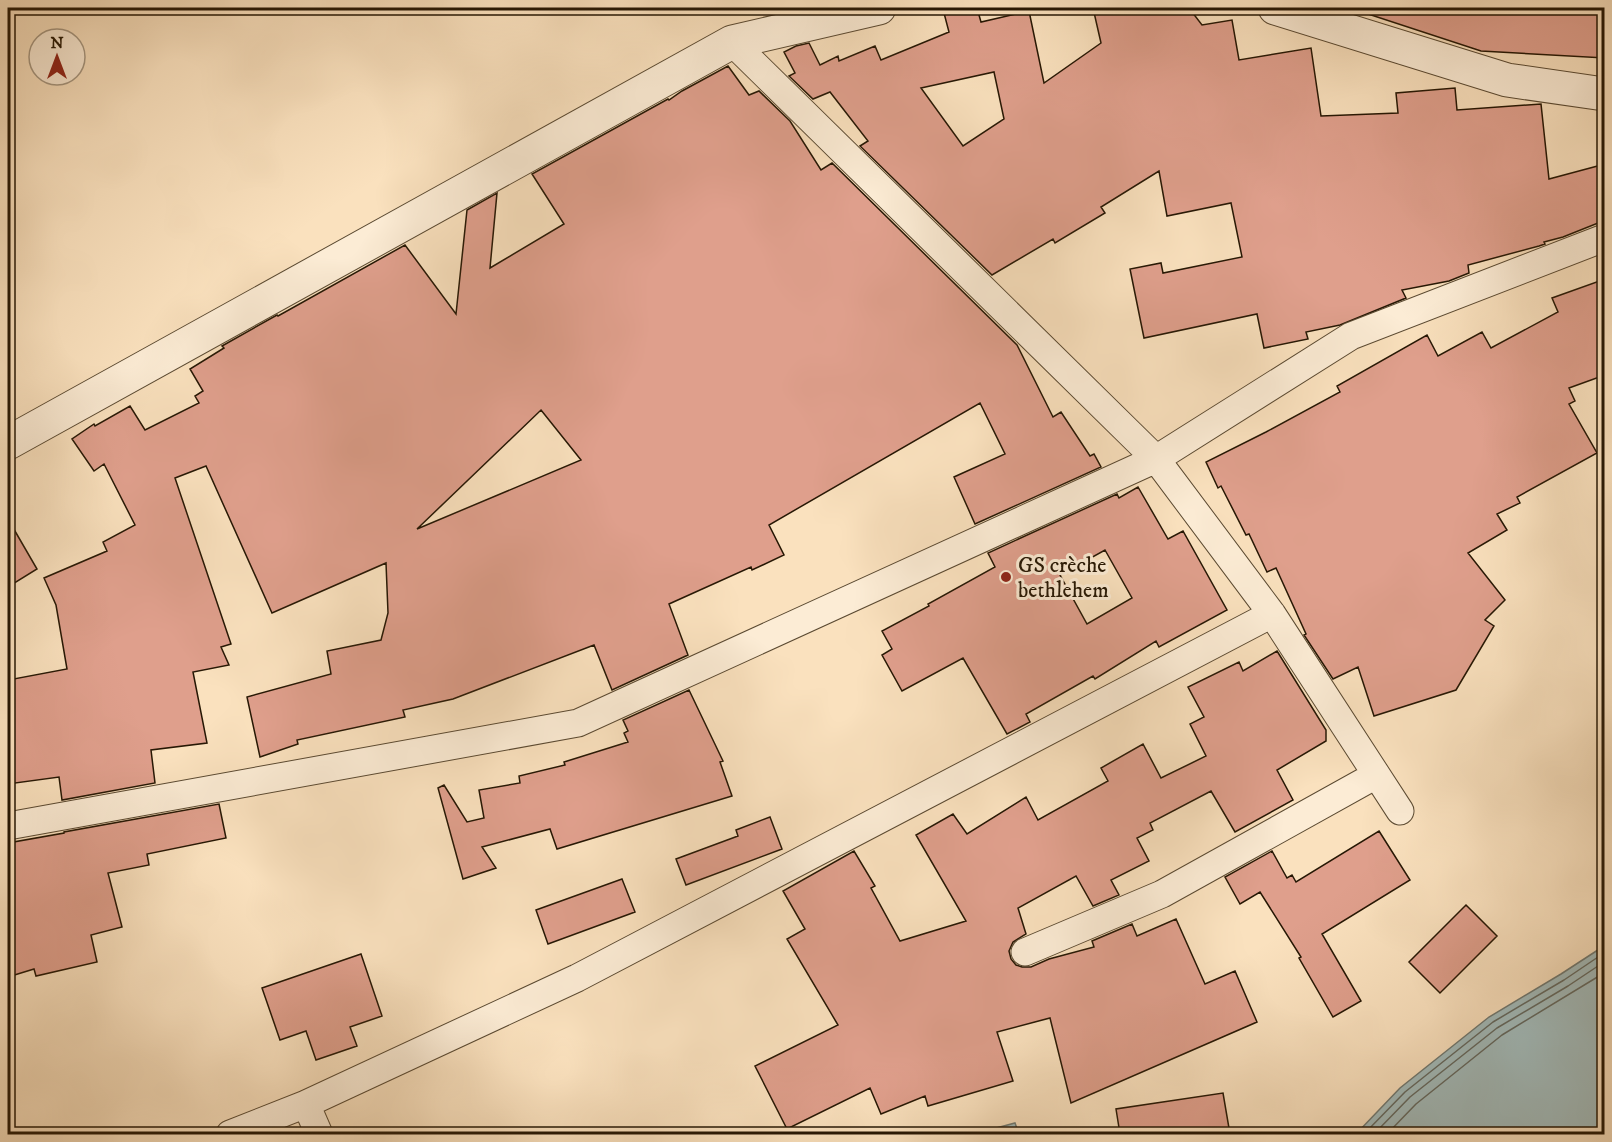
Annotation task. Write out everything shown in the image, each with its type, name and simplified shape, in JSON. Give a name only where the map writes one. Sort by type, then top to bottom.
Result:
[{"type":"street","points":[[8,443],[732,42],[879,8]]},
{"type":"street","points":[[1275,8],[1507,80],[1605,94]]},
{"type":"street","points":[[732,42],[1156,459],[1272,614],[1400,811]]},
{"type":"street","points":[[8,826],[578,723],[1156,459],[1351,336],[1605,238]]},
{"type":"street","points":[[230,1134],[306,1104],[577,978],[1272,614]]},
{"type":"street","points":[[1025,952],[1162,894],[1376,775]]},
{"type":"street","points":[[306,1104],[319,1134]]},
{"type":"water","points":[[1604,946],[1604,1134],[1356,1134],[1400,1088],[1489,1017]]},
{"type":"water","points":[[1015,1123],[1019,1134],[974,1134]]},
{"type":"building","points":[[977,8],[981,22],[1029,11],[1044,83],[1101,43],[1093,8],[1189,8],[1202,25],[1232,20],[1239,60],[1311,48],[1321,116],[1398,113],[1396,93],[1455,88],[1457,110],[1541,104],[1549,179],[1605,164],[1605,223],[1598,223],[1544,242],[1545,244],[1539,246],[1468,265],[1469,273],[1449,281],[1402,290],[1406,298],[1340,325],[1306,332],[1308,339],[1264,348],[1257,314],[1144,338],[1130,269],[1161,263],[1163,273],[1242,257],[1231,203],[1167,216],[1159,171],[1101,207],[1105,213],[1055,243],[1053,239],[992,275],[860,146],[868,141],[830,92],[813,99],[789,76],[795,73],[784,52],[796,46],[809,43],[820,65],[838,56],[839,61],[875,46],[881,60],[949,32],[944,13]],"holes":[[[994,72],[1004,119],[963,146],[921,88]]]},
{"type":"building","points":[[1366,8],[1605,8],[1605,58],[1481,51],[1365,13]]},
{"type":"building","points":[[728,66],[749,95],[759,91],[790,121],[821,170],[832,163],[1017,345],[1053,417],[1061,412],[1090,456],[1094,454],[1101,467],[975,524],[954,477],[1005,454],[980,403],[769,525],[784,555],[752,570],[751,567],[669,604],[688,655],[612,690],[594,645],[453,699],[403,710],[405,717],[297,740],[298,744],[260,757],[247,697],[331,674],[327,651],[381,640],[388,613],[386,563],[272,613],[206,466],[175,478],[231,644],[221,647],[229,665],[193,672],[207,743],[151,750],[155,783],[62,800],[59,777],[8,784],[8,680],[67,669],[56,605],[44,578],[107,551],[103,542],[135,525],[104,464],[94,471],[72,439],[94,424],[95,426],[130,406],[145,430],[199,403],[195,396],[203,391],[190,369],[224,348],[222,346],[405,245],[456,314],[467,210],[497,193],[490,268],[564,224],[532,174]],"holes":[[[541,410],[581,460],[417,529]]]},
{"type":"building","points":[[1605,279],[1605,375],[1569,388],[1575,401],[1569,404],[1597,453],[1517,497],[1520,503],[1497,514],[1507,530],[1468,553],[1505,600],[1485,620],[1494,626],[1456,690],[1374,716],[1358,667],[1333,679],[1304,635],[1306,634],[1276,568],[1267,572],[1249,534],[1246,535],[1221,486],[1218,488],[1206,462],[1340,392],[1337,386],[1427,335],[1438,356],[1482,332],[1491,348],[1558,312],[1552,298]]},
{"type":"building","points":[[1138,487],[1168,539],[1183,531],[1227,610],[1159,647],[1156,641],[1095,679],[1093,676],[1026,714],[1030,722],[1007,734],[963,658],[902,691],[882,655],[892,649],[882,631],[995,567],[988,553],[1117,494],[1119,498]],"holes":[[[1105,550],[1132,598],[1087,624],[1060,575]]]},
{"type":"building","points":[[8,519],[37,569],[8,587]]},
{"type":"building","points":[[1277,651],[1326,730],[1326,741],[1277,770],[1293,800],[1235,832],[1211,791],[1150,823],[1153,830],[1137,838],[1149,861],[1111,880],[1119,895],[1093,906],[1076,876],[1018,908],[1026,934],[1013,942],[1009,951],[1016,965],[1031,967],[1049,959],[1094,947],[1092,941],[1132,924],[1137,936],[1176,919],[1205,984],[1235,971],[1257,1022],[1071,1103],[1050,1018],[997,1032],[1013,1081],[928,1106],[925,1096],[881,1114],[870,1088],[787,1129],[755,1066],[838,1025],[787,939],[805,929],[783,891],[854,851],[875,886],[871,888],[900,941],[966,921],[916,835],[953,814],[967,834],[1026,797],[1038,820],[1108,781],[1101,768],[1143,744],[1161,778],[1206,756],[1190,724],[1204,717],[1188,687],[1239,662],[1243,671]]},
{"type":"building","points":[[689,690],[723,761],[720,762],[732,796],[557,849],[550,829],[482,847],[496,868],[463,879],[438,788],[444,785],[467,822],[484,818],[479,790],[520,783],[519,776],[565,765],[564,762],[628,742],[624,733],[628,731],[623,720]]},
{"type":"building","points":[[219,804],[226,838],[147,854],[149,865],[108,873],[122,927],[91,935],[97,962],[36,976],[34,969],[8,977],[8,843]]},
{"type":"building","points":[[770,817],[782,849],[686,885],[676,859],[738,836],[736,830]]},
{"type":"building","points":[[1379,831],[1410,880],[1322,934],[1361,1001],[1333,1017],[1299,958],[1301,957],[1260,892],[1240,904],[1225,877],[1272,851],[1287,878],[1292,875],[1296,882]]},
{"type":"building","points":[[622,879],[635,912],[548,944],[536,910]]},
{"type":"building","points":[[1466,905],[1497,936],[1440,993],[1409,962]]},
{"type":"building","points":[[361,954],[382,1016],[350,1027],[357,1046],[316,1060],[306,1031],[280,1040],[262,988]]},
{"type":"building","points":[[1223,1093],[1230,1134],[1120,1134],[1116,1109]]},
{"type":"place","name":"GS crèche bethlehem","points":[[1006,577]]}]
